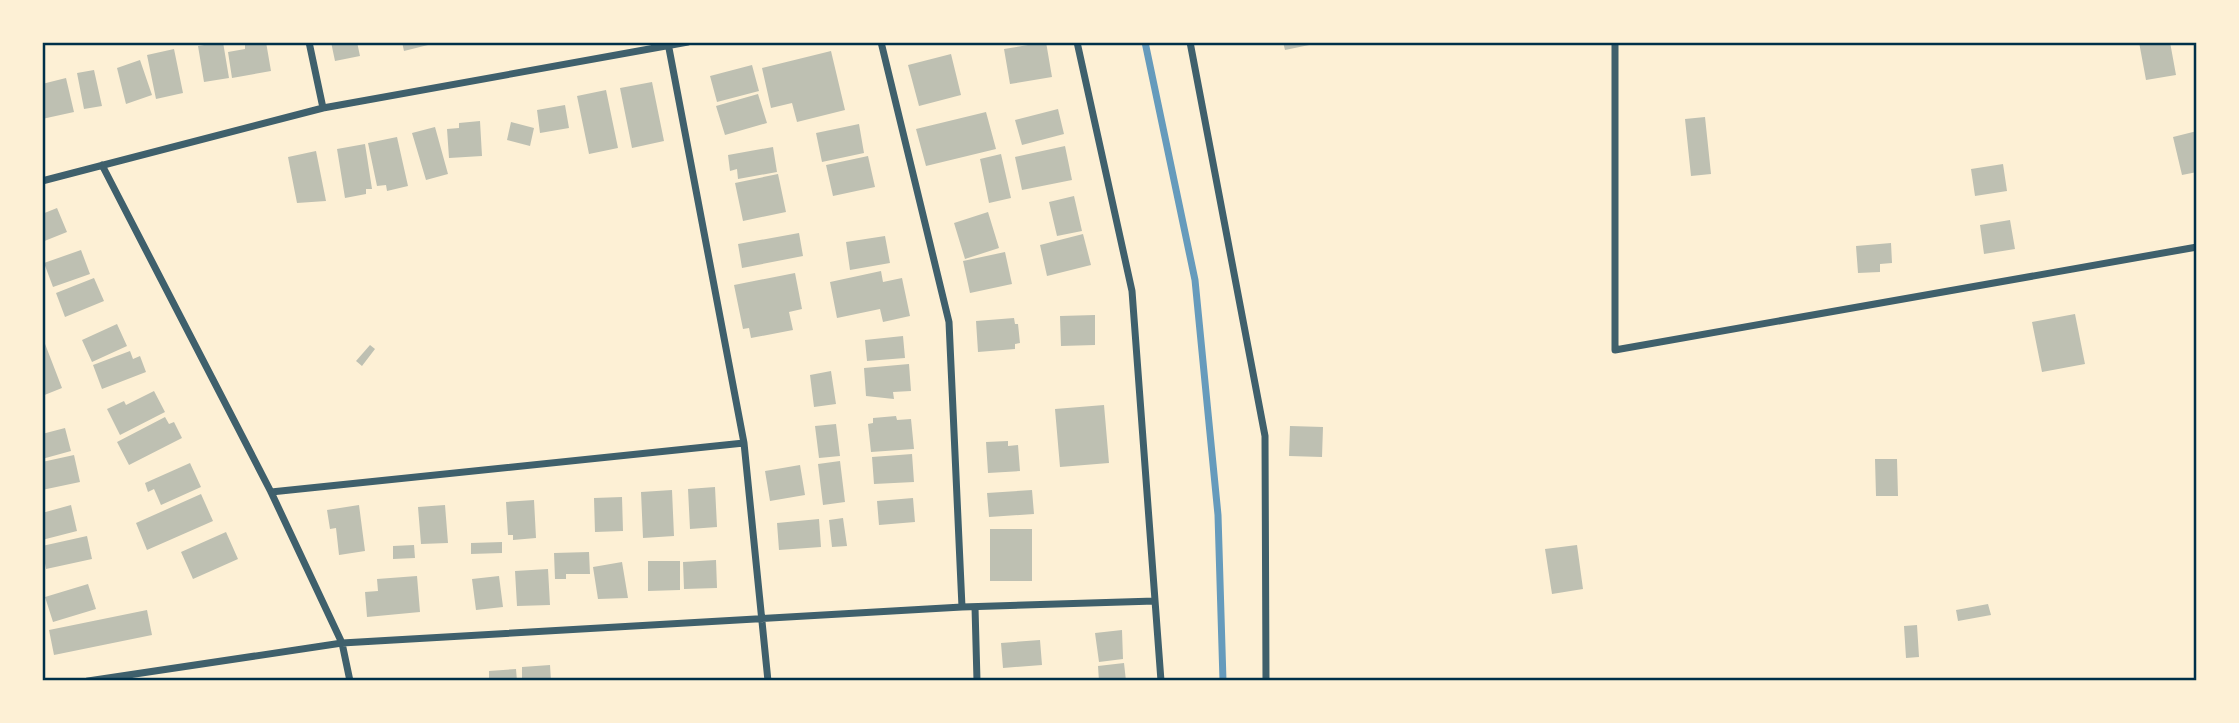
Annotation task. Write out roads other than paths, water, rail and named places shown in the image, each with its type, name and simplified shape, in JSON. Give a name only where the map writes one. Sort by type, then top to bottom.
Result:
[{"type":"street","points":[[309,42],[323,108]]},
{"type":"street","points":[[42,181],[323,108],[688,42]]},
{"type":"street","points":[[881,42],[949,322],[962,607]]},
{"type":"street","points":[[1077,42],[1132,291],[1161,681]]},
{"type":"street","points":[[1190,42],[1265,436],[1266,681]]},
{"type":"street","points":[[1615,42],[1615,350],[2197,247]]},
{"type":"street","points":[[668,44],[744,443],[768,681]]},
{"type":"street","points":[[102,165],[271,492],[342,643],[350,681]]},
{"type":"street","points":[[271,492],[744,443]]},
{"type":"street","points":[[88,681],[342,643],[962,607],[1155,601]]},
{"type":"street","points":[[975,607],[977,681]]},
{"type":"waterway","points":[[1145,42],[1195,280],[1218,515],[1223,681]]}]
